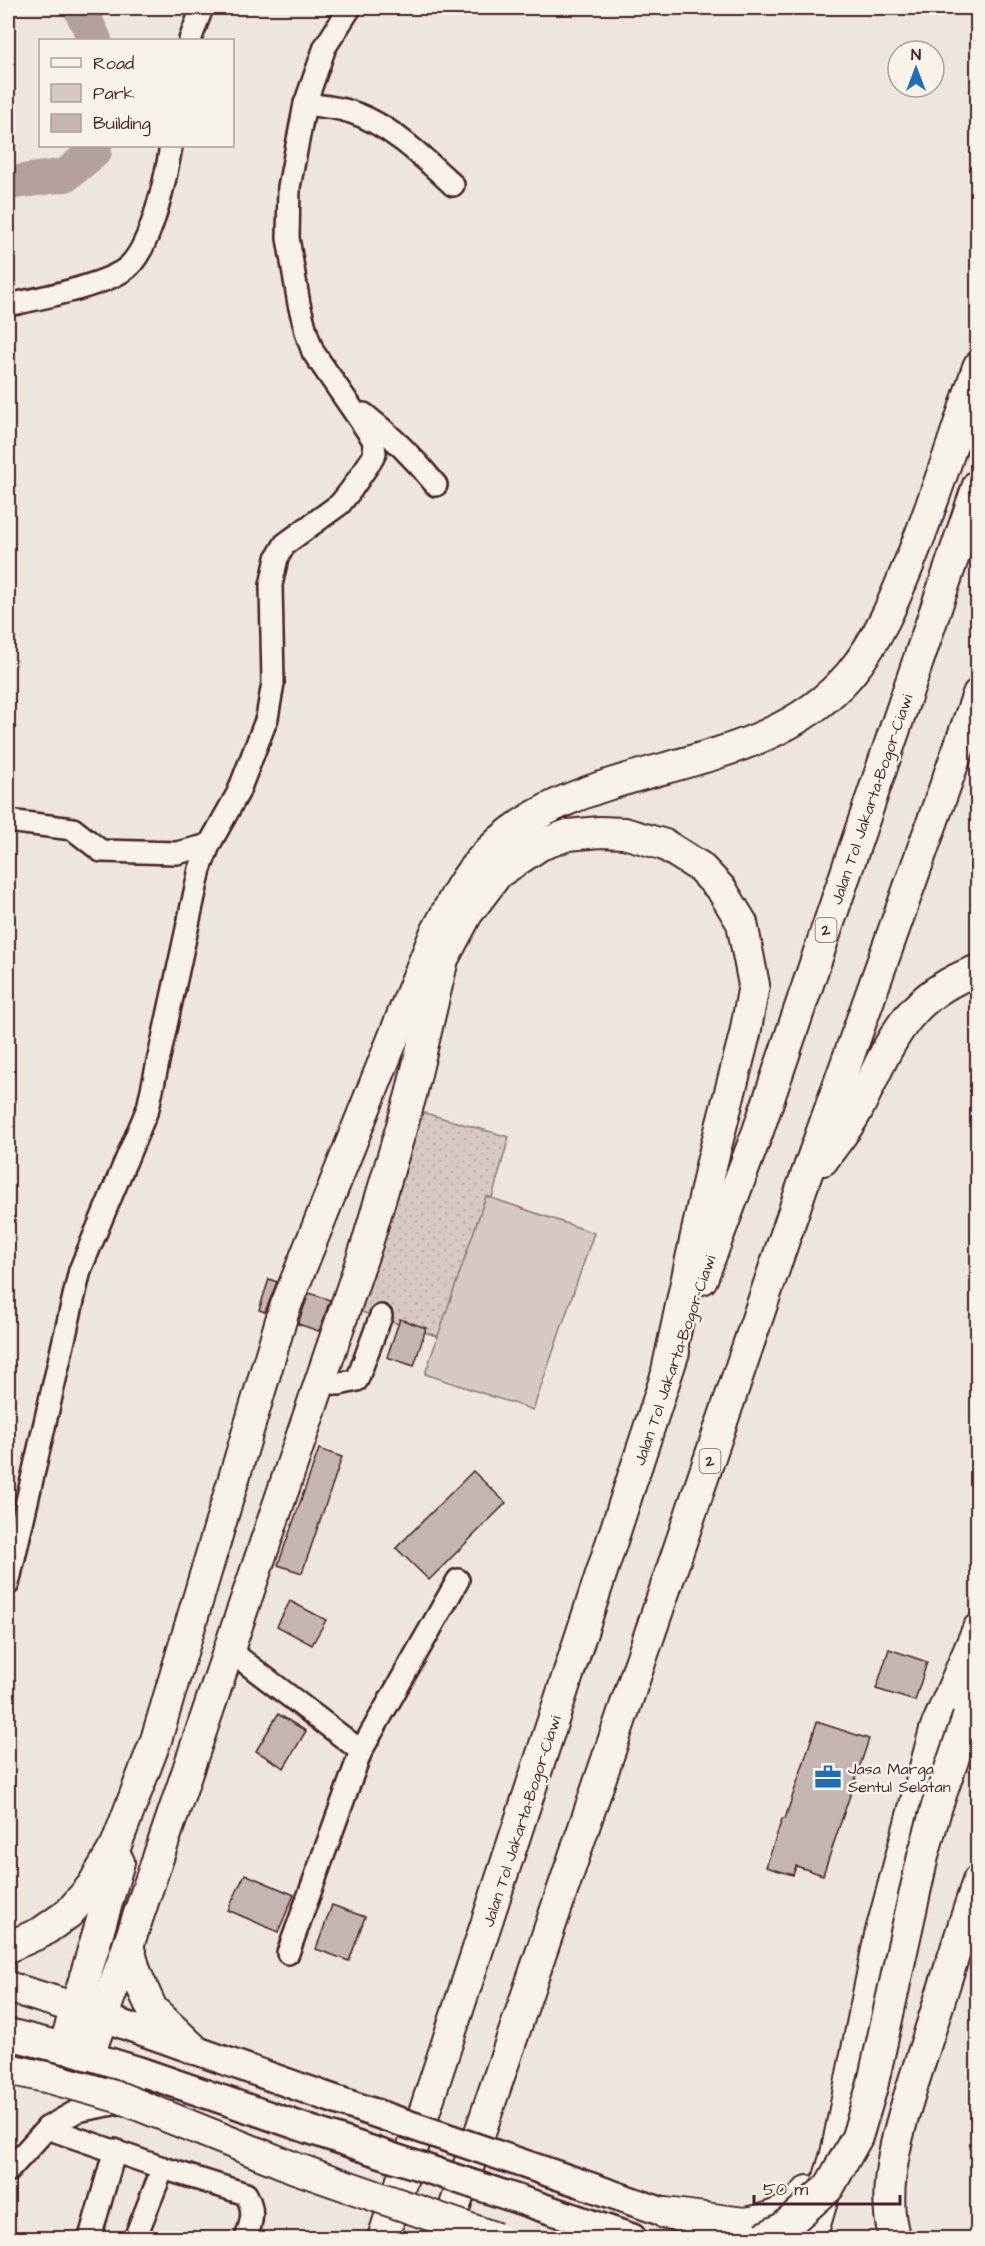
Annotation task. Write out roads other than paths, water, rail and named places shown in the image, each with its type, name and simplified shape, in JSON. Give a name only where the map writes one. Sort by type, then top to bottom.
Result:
[{"type":"highway","points":[[8,2034],[76,2051],[89,2012],[156,1740],[284,1310],[435,934],[459,889],[480,860],[509,834],[544,810],[584,792],[743,746],[780,729],[815,707],[849,675],[874,640],[900,587],[943,476],[978,367]]},
{"type":"highway","name":"Jalan Tol Jakarta–Bogor–Ciawi","points":[[384,2238],[667,1371],[758,1131],[978,485]]},
{"type":"highway","name":"2","points":[[444,2238],[801,1190],[978,694]]},
{"type":"highway","points":[[89,2012],[128,1946],[367,1244],[407,1108],[443,959],[467,914],[498,873],[540,845],[568,835],[600,832],[624,833],[665,845],[700,867],[722,890],[742,923],[754,985],[745,1034],[711,1166],[667,1371]]},
{"type":"highway","points":[[801,1190],[856,1113],[885,1050],[904,1019],[934,991],[978,970]]},
{"type":"highway","points":[[810,2238],[836,2154],[880,1935],[935,1730],[978,1629]]},
{"type":"highway","points":[[763,2238],[783,2228],[829,2187],[857,2137],[872,2087],[922,1856],[973,1705]]},
{"type":"highway","points":[[8,1947],[42,1932],[69,1913],[92,1886],[116,1845],[156,1740]]},
{"type":"highway","points":[[895,2238],[890,2211],[890,2190],[901,2126],[978,1881]]},
{"type":"highway","points":[[128,1946],[137,1976],[152,2008],[194,2049]]},
{"type":"highway","points":[[8,1987],[89,2012]]},
{"type":"highway","points":[[8,2069],[121,2098],[295,2168],[496,2238]]},
{"type":"highway","points":[[665,2213],[744,2223],[766,2218],[789,2208],[803,2198],[836,2154]]},
{"type":"main road","points":[[89,2012],[737,2238]]},
{"type":"main road","points":[[76,2051],[632,2238]]},
{"type":"street","points":[[190,39],[202,8]]},
{"type":"street","points":[[8,1584],[80,1269],[148,1108],[200,869],[209,845],[238,793],[267,718],[273,683],[271,585],[277,558],[285,544],[340,504],[366,470],[375,453],[374,439],[318,360],[307,335],[288,238],[289,186],[305,104],[325,47],[350,8]]},
{"type":"street","points":[[305,104],[350,111],[378,124],[414,150],[453,185]]},
{"type":"street","points":[[8,305],[62,293],[113,276],[130,265],[145,239],[166,178],[171,147]]},
{"type":"street","points":[[350,403],[381,428],[436,485]]},
{"type":"street","points":[[8,821],[73,829],[101,851],[177,853],[209,845]]},
{"type":"street","points":[[321,1380],[339,1384],[357,1380],[381,1316]]},
{"type":"street","points":[[288,1953],[362,1751],[458,1580]]},
{"type":"street","points":[[229,1650],[362,1751]]},
{"type":"street","points":[[8,2171],[47,2128],[77,2111],[119,2103],[132,2086],[139,2071]]},
{"type":"street","points":[[47,2128],[246,2194],[252,2205],[253,2218],[246,2238]]},
{"type":"street","points":[[92,2238],[91,2234],[115,2150]]},
{"type":"street","points":[[135,2238],[163,2168]]},
{"type":"waterway","points":[[80,8],[95,39]]},
{"type":"waterway","points":[[8,183],[66,175],[95,151],[95,147]]},
{"type":"place","name":"Jasa Marga Sentul Selatan","points":[[828,1777]]}]
